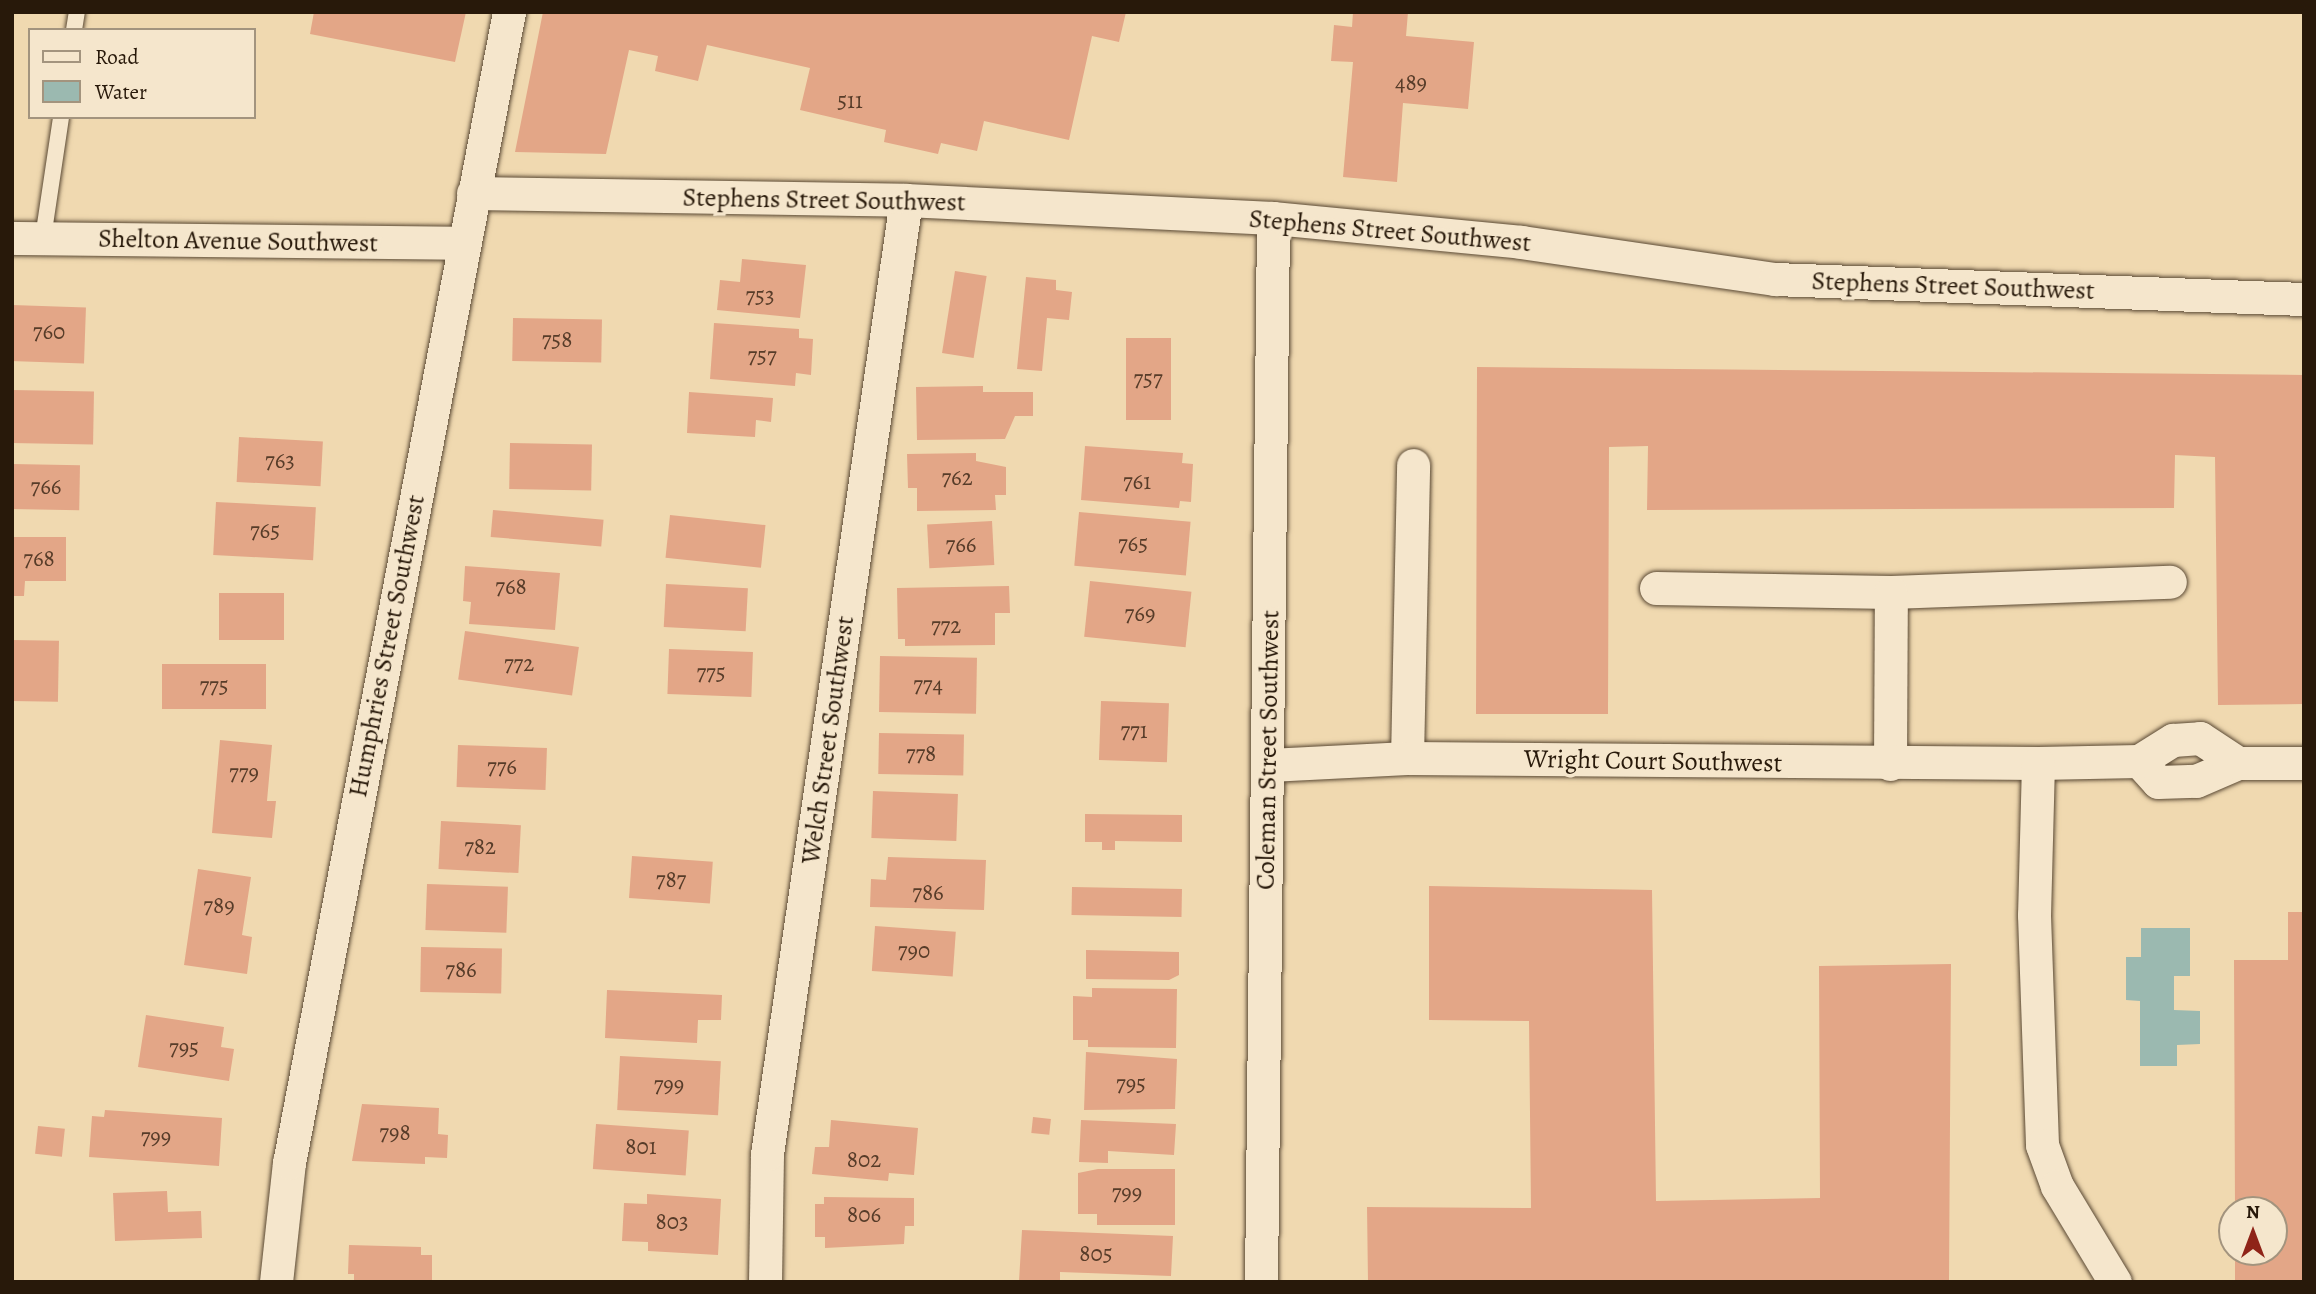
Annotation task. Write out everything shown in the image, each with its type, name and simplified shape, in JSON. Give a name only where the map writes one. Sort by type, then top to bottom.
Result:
[{"type":"street","name":"Humphries Street Southwest","points":[[276,1282],[289,1163],[509,12]]},
{"type":"street","name":"Stephens Street Southwest","points":[[473,193],[906,200],[1273,218],[1521,242],[1775,279],[2304,299]]},
{"type":"street","name":"Welch Street Southwest","points":[[765,1282],[767,1154],[906,200]]},
{"type":"street","name":"Coleman Street Southwest","points":[[1261,1282],[1269,765],[1273,218]]},
{"type":"street","name":"Shelton Avenue Southwest","points":[[28,238],[464,243]]},
{"type":"street","points":[[1407,758],[1413,465]]},
{"type":"street","points":[[1656,588],[1891,592],[2170,582]]},
{"type":"street","points":[[1890,764],[1891,592]]},
{"type":"street","name":"Wright Court Southwest","points":[[1269,765],[1407,758],[1890,764],[2139,761],[2158,782],[2196,781],[2238,763],[2304,763]]},
{"type":"street","points":[[2038,763],[2034,915],[2042,1144],[2057,1185],[2115,1282]]},
{"type":"lane","points":[[28,238],[60,119]]},
{"type":"water","points":[[2141,928],[2190,928],[2190,976],[2174,976],[2174,1010],[2200,1011],[2200,1044],[2177,1045],[2177,1066],[2140,1066],[2140,1001],[2126,1000],[2126,957],[2141,957]]},
{"type":"building","points":[[314,12],[466,12],[455,62],[310,34]]},
{"type":"building","points":[[543,12],[1126,12],[1119,42],[1092,36],[1069,140],[984,121],[977,151],[941,143],[938,154],[884,142],[886,130],[800,110],[810,68],[707,45],[698,81],[655,71],[658,56],[629,50],[606,154],[515,152]]},
{"type":"building","points":[[1353,12],[1408,12],[1406,36],[1474,42],[1468,109],[1403,103],[1397,182],[1343,177],[1353,62],[1331,61],[1334,25],[1352,27]]},
{"type":"building","points":[[742,259],[806,265],[800,318],[717,310],[720,280],[740,282]]},
{"type":"building","points":[[955,271],[987,276],[974,358],[942,353]]},
{"type":"building","points":[[1026,277],[1056,280],[1056,290],[1072,292],[1069,320],[1047,318],[1042,371],[1017,369]]},
{"type":"building","points":[[12,305],[86,308],[84,364],[12,361]]},
{"type":"building","points":[[513,318],[602,320],[601,363],[512,361]]},
{"type":"building","points":[[714,323],[799,329],[799,338],[813,339],[811,375],[796,373],[795,386],[710,379]]},
{"type":"building","points":[[1126,338],[1171,338],[1171,420],[1126,420]]},
{"type":"building","points":[[1477,367],[2304,375],[2304,704],[2218,705],[2215,457],[2175,455],[2174,508],[1647,510],[1648,446],[1609,447],[1608,714],[1476,714]]},
{"type":"building","points":[[983,386],[983,392],[1033,392],[1033,416],[1015,416],[1005,439],[917,440],[916,387]]},
{"type":"building","points":[[12,390],[94,391],[93,444],[12,443]]},
{"type":"building","points":[[689,392],[773,398],[771,422],[756,420],[755,437],[687,433]]},
{"type":"building","points":[[239,437],[323,441],[321,486],[237,482]]},
{"type":"building","points":[[510,443],[592,444],[591,490],[509,489]]},
{"type":"building","points":[[1085,446],[1183,453],[1182,463],[1193,464],[1191,502],[1180,501],[1179,508],[1081,500]]},
{"type":"building","points":[[976,453],[976,461],[1006,467],[1006,495],[995,495],[996,510],[917,511],[917,488],[908,488],[907,454]]},
{"type":"building","points":[[12,464],[80,465],[79,510],[12,509]]},
{"type":"building","points":[[216,502],[316,507],[313,560],[213,555]]},
{"type":"building","points":[[493,510],[604,520],[601,547],[491,537]]},
{"type":"building","points":[[1079,512],[1191,522],[1186,576],[1074,566]]},
{"type":"building","points":[[670,515],[765,525],[761,568],[666,558]]},
{"type":"building","points":[[992,521],[994,565],[929,568],[927,524]]},
{"type":"building","points":[[12,537],[66,537],[66,581],[25,581],[24,596],[12,596]]},
{"type":"building","points":[[465,566],[560,573],[555,630],[469,624],[471,602],[463,601]]},
{"type":"building","points":[[1090,581],[1191,592],[1186,647],[1084,637]]},
{"type":"building","points":[[666,584],[748,588],[746,631],[664,627]]},
{"type":"building","points":[[1009,586],[1010,613],[995,613],[995,645],[905,646],[905,639],[898,639],[897,588]]},
{"type":"building","points":[[219,593],[284,593],[284,640],[219,640]]},
{"type":"building","points":[[465,631],[579,647],[572,696],[458,680]]},
{"type":"building","points":[[12,640],[59,641],[58,702],[12,701]]},
{"type":"building","points":[[669,649],[753,652],[751,697],[667,694]]},
{"type":"building","points":[[880,656],[977,658],[976,714],[879,712]]},
{"type":"building","points":[[162,664],[266,664],[266,709],[162,709]]},
{"type":"building","points":[[1101,701],[1169,703],[1167,762],[1099,760]]},
{"type":"building","points":[[879,733],[964,734],[963,775],[878,774]]},
{"type":"building","points":[[220,740],[272,745],[267,801],[276,801],[272,838],[212,833]]},
{"type":"building","points":[[458,745],[547,748],[545,790],[457,787]]},
{"type":"building","points":[[873,791],[958,794],[956,841],[871,838]]},
{"type":"building","points":[[1085,814],[1182,815],[1182,842],[1115,841],[1115,850],[1102,850],[1102,842],[1085,842]]},
{"type":"building","points":[[441,821],[521,825],[518,873],[438,869]]},
{"type":"building","points":[[632,856],[713,862],[710,904],[629,898]]},
{"type":"building","points":[[888,857],[986,860],[984,910],[870,907],[871,879],[886,880]]},
{"type":"building","points":[[198,869],[251,877],[242,935],[252,937],[247,974],[184,965]]},
{"type":"building","points":[[427,884],[508,887],[506,933],[425,930]]},
{"type":"building","points":[[1429,886],[1652,890],[1656,1201],[1820,1198],[1819,966],[1951,964],[1949,1282],[1368,1282],[1367,1207],[1531,1208],[1529,1021],[1429,1020]]},
{"type":"building","points":[[1072,887],[1182,889],[1181,917],[1072,915]]},
{"type":"building","points":[[2288,912],[2304,912],[2304,1282],[2235,1282],[2235,1266],[2288,1266],[2288,1196],[2235,1196],[2234,960],[2288,960]]},
{"type":"building","points":[[875,926],[956,932],[953,977],[872,971]]},
{"type":"building","points":[[421,947],[502,948],[501,993],[420,992]]},
{"type":"building","points":[[1086,950],[1179,952],[1179,975],[1169,980],[1086,979]]},
{"type":"building","points":[[1092,988],[1177,989],[1176,1048],[1088,1047],[1088,1040],[1073,1040],[1073,996],[1092,997]]},
{"type":"building","points":[[607,990],[722,995],[721,1020],[698,1020],[697,1043],[605,1038]]},
{"type":"building","points":[[146,1015],[224,1027],[221,1047],[234,1049],[229,1081],[138,1067]]},
{"type":"building","points":[[1086,1052],[1177,1059],[1175,1109],[1084,1110]]},
{"type":"building","points":[[620,1056],[721,1061],[718,1115],[617,1110]]},
{"type":"building","points":[[362,1104],[439,1108],[438,1134],[448,1135],[447,1158],[425,1157],[425,1164],[352,1161]]},
{"type":"building","points":[[105,1110],[222,1118],[219,1166],[89,1157],[92,1116],[104,1117]]},
{"type":"building","points":[[1033,1117],[1051,1119],[1049,1135],[1031,1133]]},
{"type":"building","points":[[831,1120],[918,1128],[914,1175],[889,1173],[888,1181],[812,1174],[815,1147],[829,1147]]},
{"type":"building","points":[[1081,1120],[1176,1124],[1174,1155],[1108,1151],[1108,1163],[1079,1162]]},
{"type":"building","points":[[596,1124],[689,1130],[686,1175],[593,1169]]},
{"type":"building","points":[[38,1126],[65,1129],[62,1157],[35,1154]]},
{"type":"building","points":[[1098,1169],[1175,1169],[1175,1225],[1097,1225],[1097,1214],[1078,1214],[1078,1173]]},
{"type":"building","points":[[167,1191],[168,1212],[201,1211],[202,1238],[115,1241],[113,1193]]},
{"type":"building","points":[[647,1194],[721,1199],[718,1255],[648,1251],[648,1242],[622,1241],[624,1203],[647,1204]]},
{"type":"building","points":[[824,1197],[914,1198],[914,1226],[905,1226],[904,1244],[825,1248],[825,1237],[815,1237],[815,1204],[824,1204]]},
{"type":"building","points":[[1022,1230],[1173,1236],[1171,1276],[1060,1272],[1060,1282],[1019,1282]]},
{"type":"building","points":[[349,1245],[421,1247],[421,1255],[432,1255],[432,1282],[354,1282],[354,1274],[348,1274]]}]
